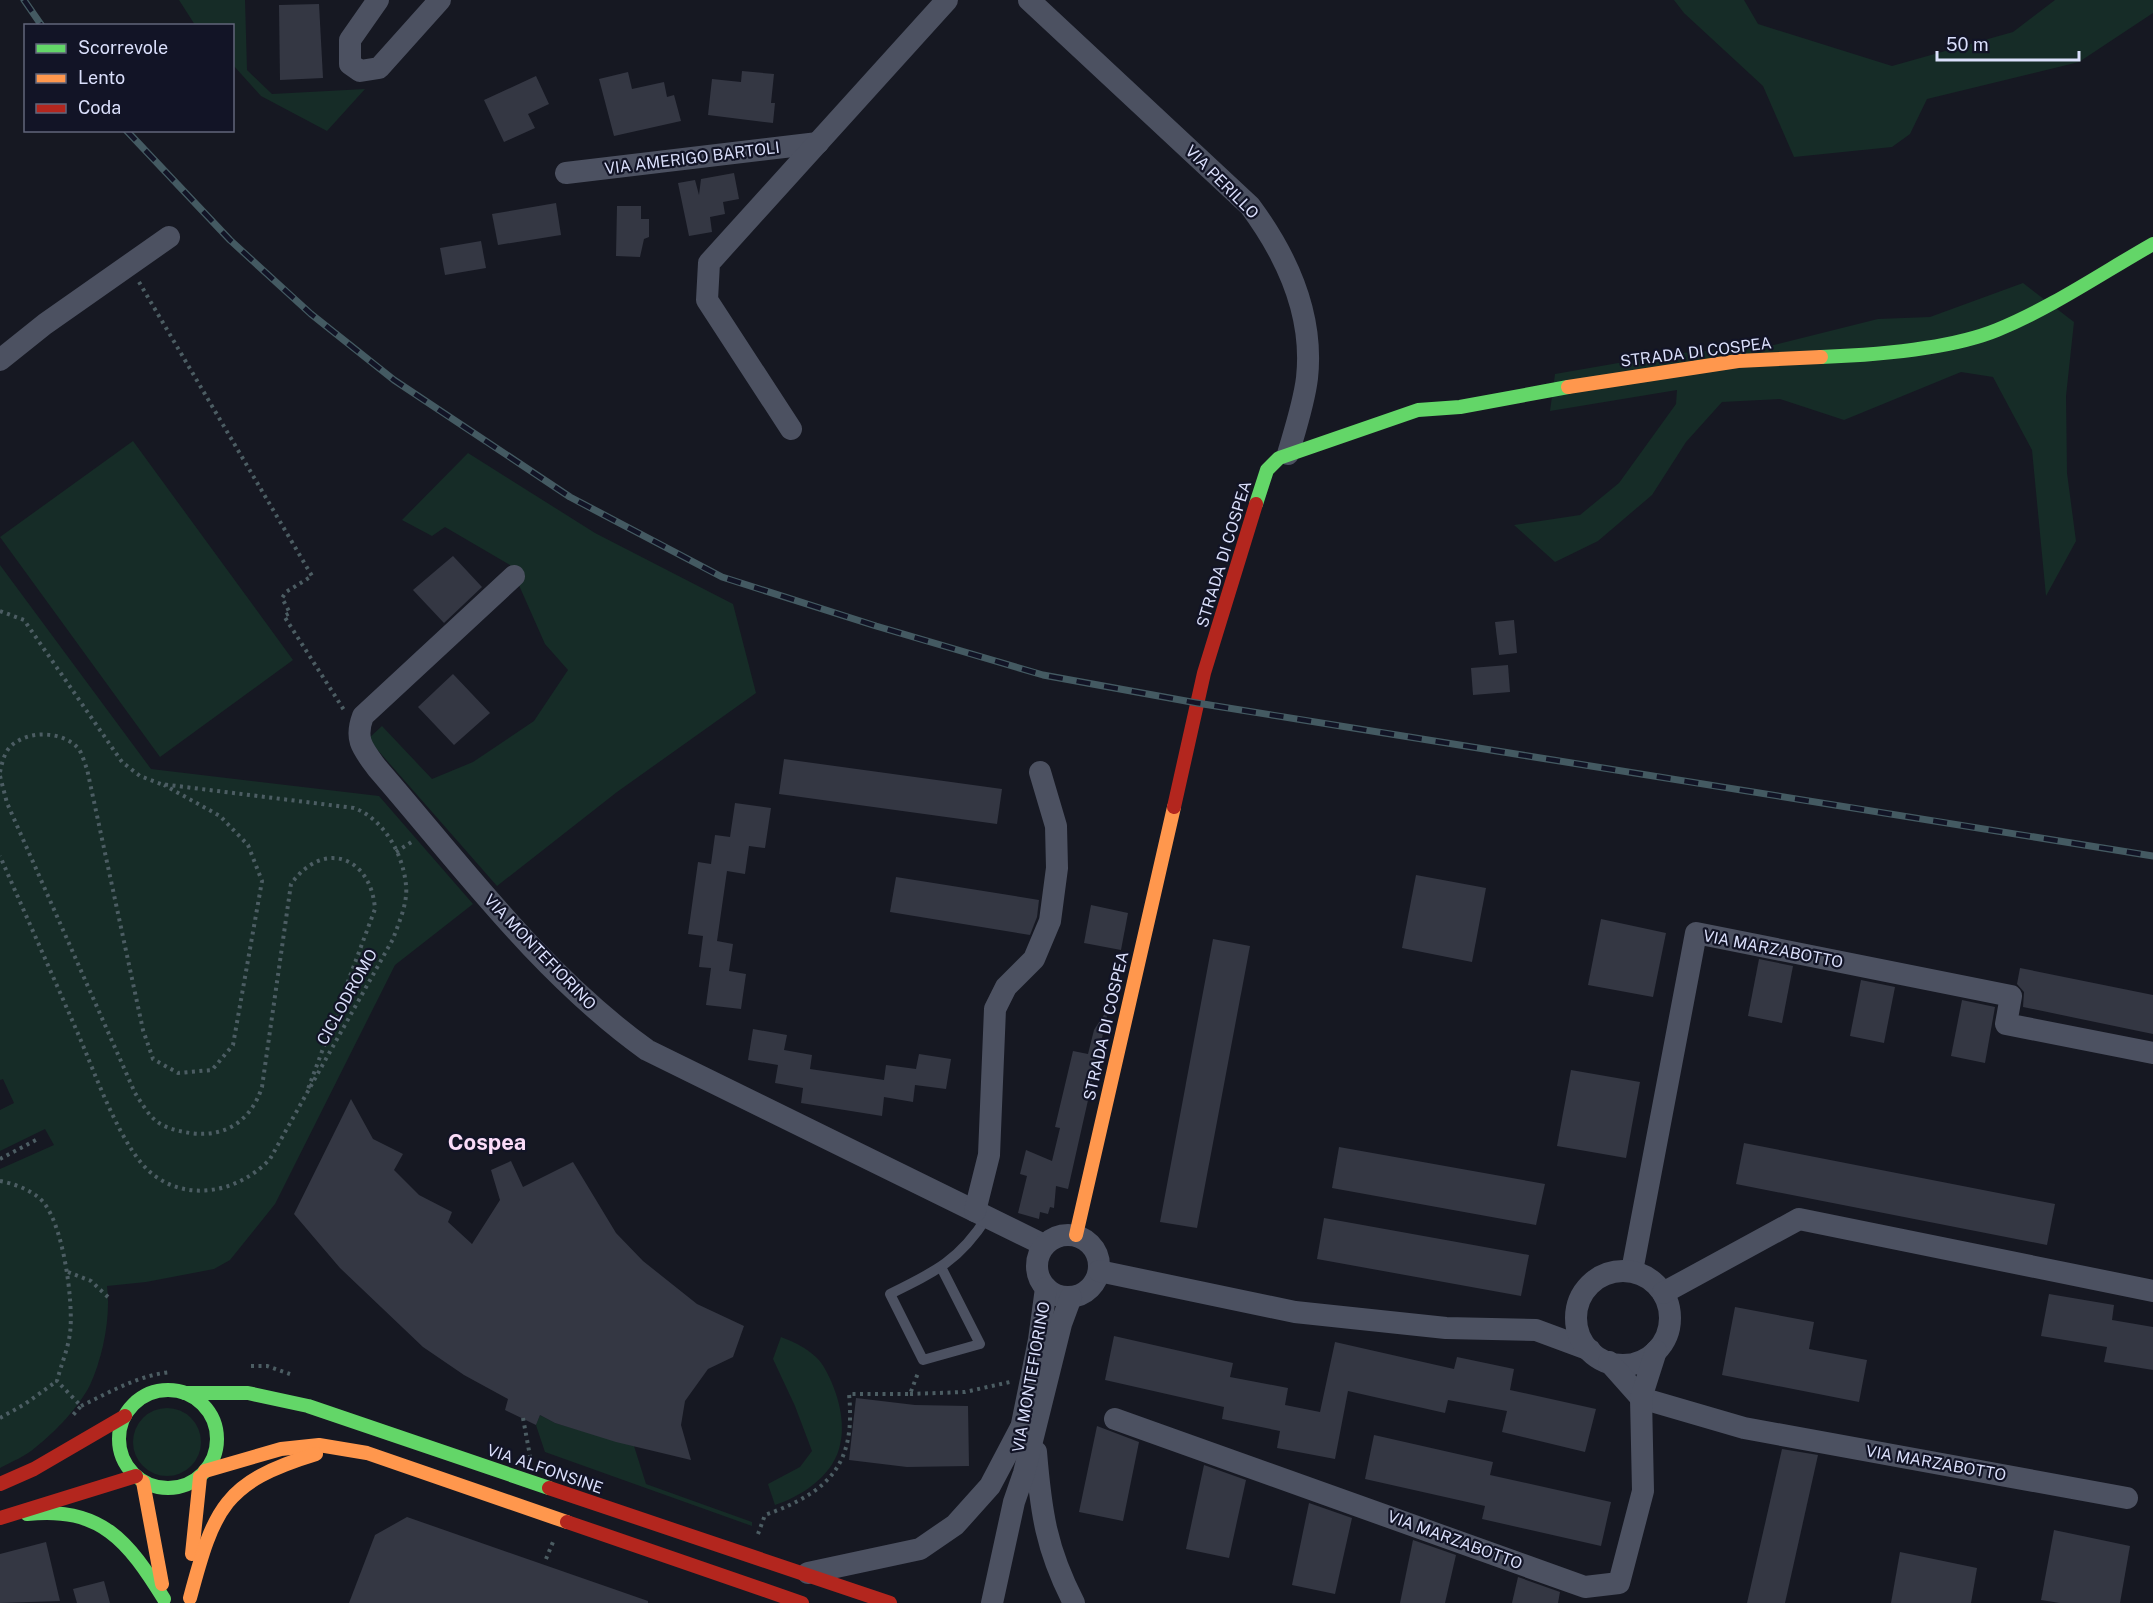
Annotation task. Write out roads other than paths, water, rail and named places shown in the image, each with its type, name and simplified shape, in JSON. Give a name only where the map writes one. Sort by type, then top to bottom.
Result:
[{"type":"main road","name":"STRADA DI COSPEA","points":[[1076,1235],[1204,673],[1267,470],[1279,458],[1418,410],[1471,406],[1632,376],[1738,361],[1870,355],[1966,339],[1996,330],[2037,310],[2153,244]]},
{"type":"main road","points":[[0,1484],[34,1469],[125,1416],[142,1398],[153,1393],[165,1391],[185,1394],[198,1401],[209,1413],[215,1427],[217,1442],[213,1458],[203,1474],[190,1600]]},
{"type":"main road","name":"VIA ALFONSINE","points":[[185,1394],[248,1393],[308,1406],[890,1603]]},
{"type":"main road","points":[[125,1416],[119,1441],[122,1455],[140,1479],[165,1601]]},
{"type":"main road","points":[[4,1517],[58,1498],[140,1479],[166,1488],[189,1483],[203,1474],[281,1449],[319,1446],[367,1453],[802,1603]]},
{"type":"main road","points":[[190,1600],[203,1551],[219,1514],[246,1483],[284,1464],[320,1454],[367,1453]]},
{"type":"main road","points":[[4,1517],[63,1511],[109,1528],[139,1558],[165,1601]]},
{"type":"street","points":[[378,0],[350,40],[350,64],[360,71],[379,68],[440,0]]},
{"type":"street","name":"VIA AMERIGO BARTOLI","points":[[791,429],[707,300],[709,263],[947,0]]},
{"type":"street","name":"VIA PERILLO","points":[[1029,0],[1250,206],[1274,238],[1292,278],[1307,324],[1307,378],[1288,454]]},
{"type":"street","name":"VIA AMERIGO BARTOLI","points":[[566,172],[818,143]]},
{"type":"street","points":[[0,360],[45,324],[169,237]]},
{"type":"street","name":"VIA MONTEFIORINO","points":[[514,576],[363,716],[357,730],[362,748],[377,768],[497,910],[610,1023],[647,1050],[1044,1245],[1036,1262],[1040,1281],[1046,1288],[1058,1295],[1071,1297],[1086,1291],[1099,1270]]},
{"type":"street","points":[[981,1214],[989,1155],[995,1009],[1006,987],[1034,959],[1050,921],[1057,868],[1056,826],[1040,772]]},
{"type":"street","name":"VIA MARZABOTTO","points":[[1632,1271],[1696,933],[2011,996],[2006,1024],[2153,1053]]},
{"type":"street","points":[[1641,1398],[1581,1339],[1576,1312],[1589,1284],[1609,1273],[1632,1271],[1655,1282],[1663,1293],[1799,1219],[2153,1291]]},
{"type":"street","points":[[1044,1245],[1058,1235],[1076,1235],[1091,1245],[1099,1262],[1099,1270],[1295,1312],[1446,1328],[1536,1330],[1599,1356],[1630,1364],[1644,1360],[1656,1351]]},
{"type":"street","name":"VIA MONTEFIORINO","points":[[992,1603],[1027,1431],[1046,1288]]},
{"type":"street","name":"VIA MARZABOTTO","points":[[1115,1419],[1585,1587],[1619,1582],[1643,1491],[1641,1398],[1656,1351],[1666,1338],[1670,1323],[1669,1307],[1663,1293]]},
{"type":"street","name":"VIA MONTEFIORINO","points":[[1027,1431],[1071,1297]]},
{"type":"street","points":[[1536,1330],[1576,1312]]},
{"type":"street","name":"VIA MARZABOTTO","points":[[1641,1398],[1744,1428],[2127,1498]]},
{"type":"street","points":[[804,1574],[920,1549],[955,1525],[990,1486],[1027,1431]]},
{"type":"street","points":[[1027,1431],[1040,1508],[1055,1567],[1074,1603]]},
{"type":"lane","points":[[942,1269],[980,1344],[923,1360],[890,1294],[942,1269],[976,1234],[981,1214]]},
{"type":"railway","points":[[24,0],[41,24]]},
{"type":"railway","points":[[128,132],[230,240],[311,314],[394,380],[570,497],[722,577],[876,626],[1043,675],[1197,703],[2153,856]]},
{"type":"district","name":"Cospea","points":[[487,1142]]}]
